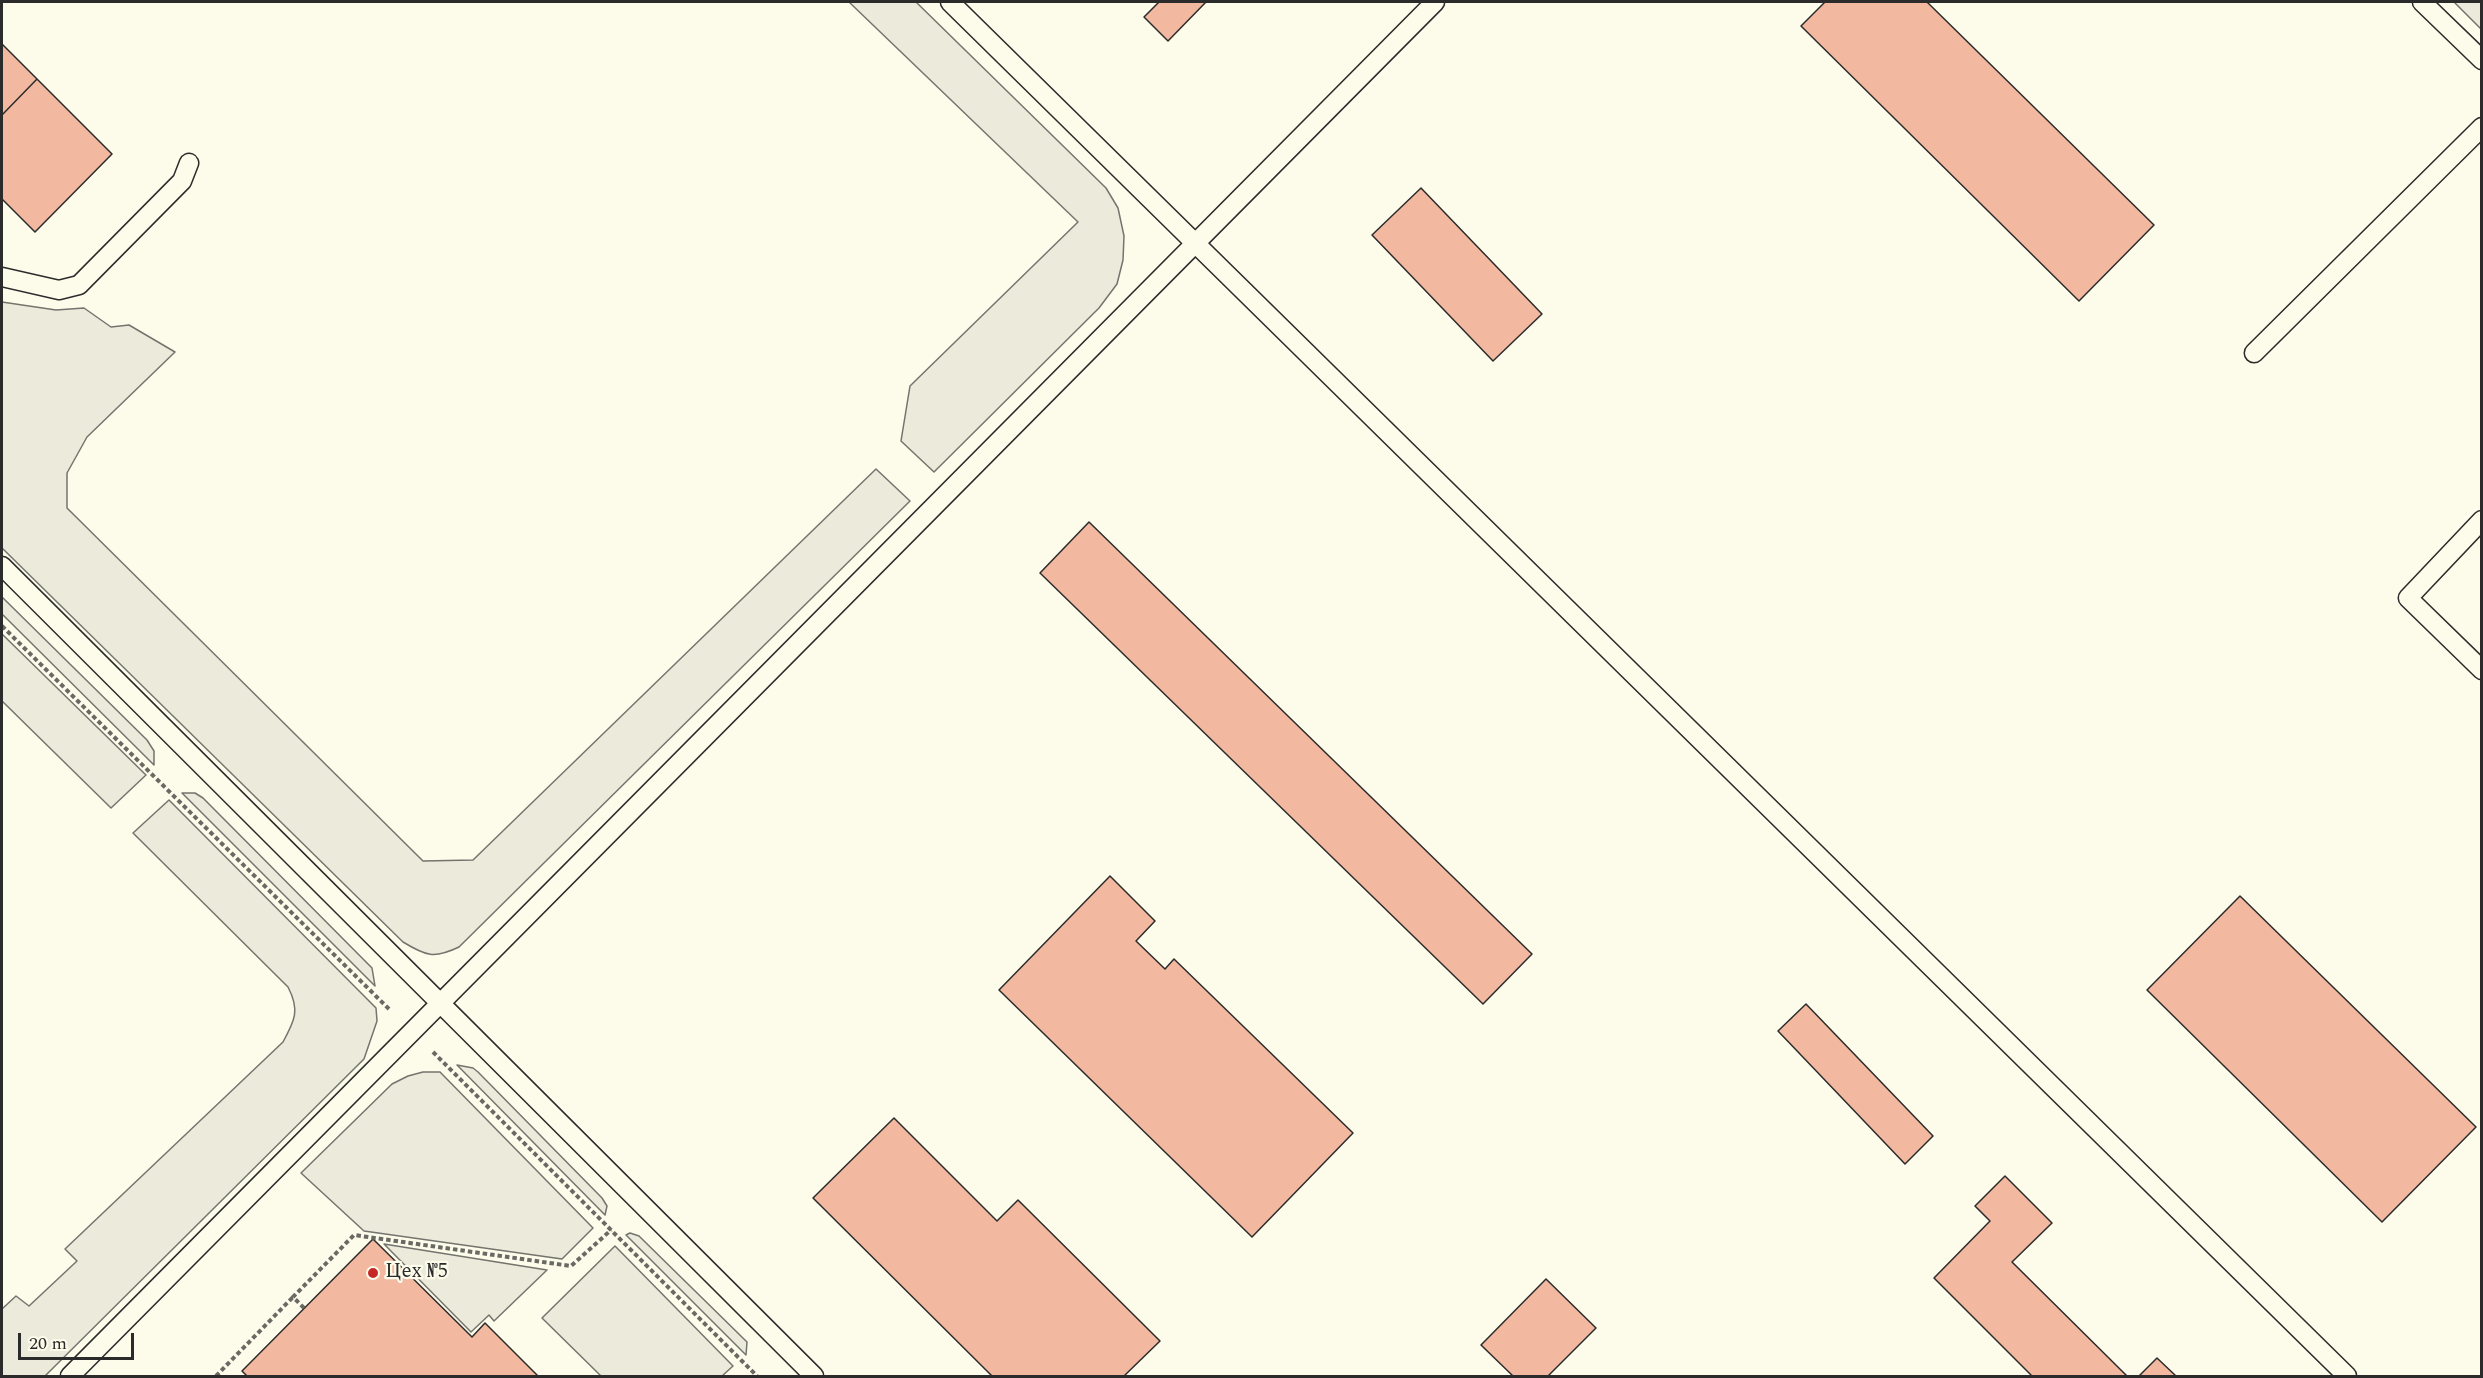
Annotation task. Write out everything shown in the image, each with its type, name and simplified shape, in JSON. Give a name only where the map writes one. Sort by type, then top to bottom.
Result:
[{"type":"lane","points":[[950,2],[2347,1377]]},
{"type":"lane","points":[[70,1377],[1435,2]]},
{"type":"lane","points":[[2422,2],[2481,60]]},
{"type":"lane","points":[[2254,353],[2481,127]]},
{"type":"lane","points":[[2,277],[59,290],[79,285],[182,181],[189,163]]},
{"type":"lane","points":[[2481,520],[2408,598],[2481,670]]},
{"type":"lane","points":[[2,566],[814,1377]]},
{"type":"path","points":[[2,626],[757,1377]]},
{"type":"path","points":[[216,1377],[354,1235],[571,1266],[611,1230]]},
{"type":"path","points":[[293,1297],[304,1308]]},
{"type":"shaded area","points":[[849,2],[916,2],[1106,188],[1118,208],[1124,236],[1123,260],[1117,284],[1099,308],[934,472],[901,441],[910,386],[1078,222]]},
{"type":"shaded area","points":[[2454,2],[2481,2],[2481,29]]},
{"type":"shaded area","points":[[2,302],[56,310],[84,308],[111,327],[129,325],[175,352],[87,437],[67,473],[67,508],[423,861],[473,860],[876,469],[910,501],[459,947],[443,953],[424,953],[403,942],[2,548]]},
{"type":"shaded area","points":[[2,597],[147,740],[154,751],[154,765],[2,614]]},
{"type":"shaded area","points":[[2,634],[146,775],[111,808],[2,701]]},
{"type":"shaded area","points":[[182,793],[195,793],[203,798],[372,968],[375,986]]},
{"type":"shaded area","points":[[169,800],[376,1008],[377,1021],[364,1059],[45,1376],[2,1376],[2,1309],[16,1296],[29,1306],[77,1261],[65,1249],[283,1042],[293,1021],[294,1002],[288,987],[133,833]]},
{"type":"shaded area","points":[[457,1065],[473,1068],[478,1072],[602,1198],[607,1206],[605,1215]]},
{"type":"shaded area","points":[[423,1072],[440,1072],[593,1228],[562,1259],[364,1231],[301,1173],[392,1084]]},
{"type":"shaded area","points":[[630,1233],[639,1236],[747,1342],[746,1355],[626,1235]]},
{"type":"shaded area","points":[[384,1244],[547,1270],[494,1321],[489,1315],[471,1332]]},
{"type":"shaded area","points":[[615,1246],[733,1366],[722,1376],[601,1376],[542,1318]]},
{"type":"building","points":[[1159,2],[1206,2],[1168,41],[1144,17]]},
{"type":"building","points":[[1825,2],[1927,2],[2154,225],[2079,301],[1801,26]]},
{"type":"building","points":[[2,44],[37,79],[2,115]]},
{"type":"building","points":[[37,79],[112,154],[35,232],[2,199],[2,115]]},
{"type":"building","points":[[1421,188],[1542,314],[1493,361],[1372,235]]},
{"type":"building","points":[[1089,522],[1532,954],[1483,1004],[1040,573]]},
{"type":"building","points":[[1110,876],[1155,921],[1136,941],[1165,969],[1174,959],[1353,1133],[1252,1237],[999,990]]},
{"type":"building","points":[[2240,896],[2476,1127],[2382,1222],[2147,990]]},
{"type":"building","points":[[1806,1004],[1933,1136],[1905,1164],[1778,1031]]},
{"type":"building","points":[[894,1118],[997,1221],[1018,1200],[1160,1341],[1124,1376],[992,1376],[813,1198]]},
{"type":"building","points":[[2005,1176],[2052,1223],[2012,1262],[2127,1376],[2032,1376],[1934,1278],[1990,1221],[1975,1206]]},
{"type":"building","name":"Цех №5","points":[[373,1239],[472,1337],[485,1323],[538,1376],[247,1376],[242,1371]]},
{"type":"building","points":[[1546,1279],[1596,1328],[1548,1376],[1513,1376],[1481,1345]]},
{"type":"building","points":[[2157,1358],[2176,1376],[2139,1376]]},
{"type":"place","name":"Цех №5","points":[[373,1273]]}]
